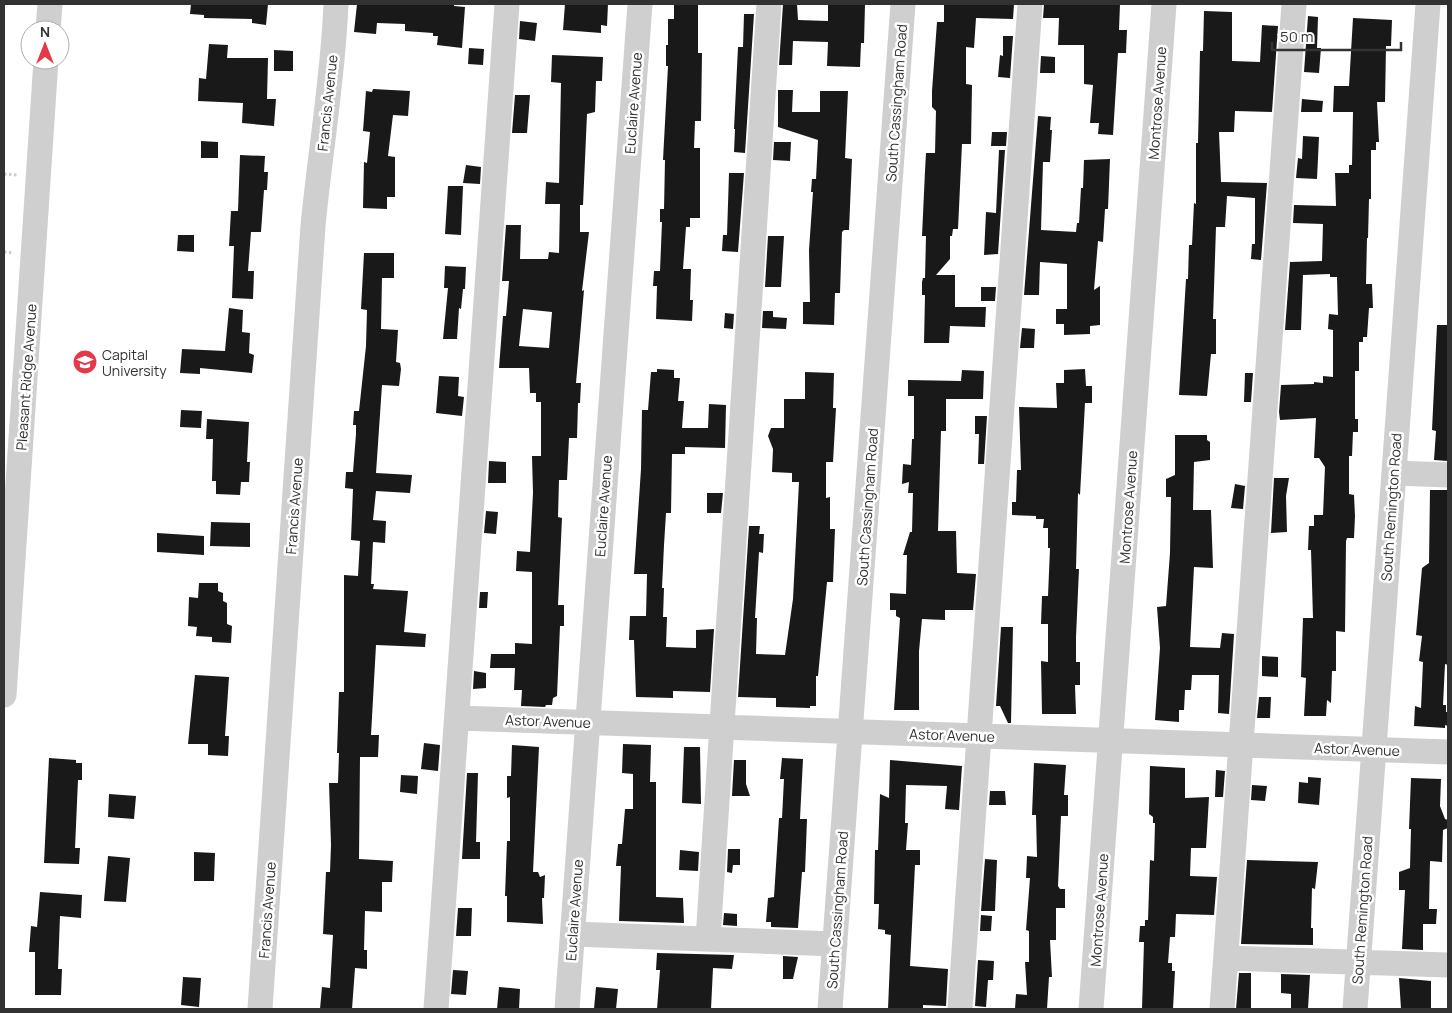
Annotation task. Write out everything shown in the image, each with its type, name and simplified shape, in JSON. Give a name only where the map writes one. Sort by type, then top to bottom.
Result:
[{"type":"street","points":[[49,20],[50,4]]},
{"type":"street","name":"Francis Avenue","points":[[260,1009],[313,226],[328,111],[336,4]]},
{"type":"street","points":[[436,1009],[507,4]]},
{"type":"street","name":"Euclaire Avenue","points":[[567,1009],[640,4]]},
{"type":"street","points":[[708,939],[769,4]]},
{"type":"street","name":"South Cassingham Road","points":[[830,1009],[903,4]]},
{"type":"street","points":[[960,1009],[1030,4]]},
{"type":"street","name":"Montrose Avenue","points":[[1092,1009],[1164,4]]},
{"type":"street","points":[[1222,1009],[1294,4]]},
{"type":"street","name":"South Remington Road","points":[[1354,1009],[1428,4]]},
{"type":"street","name":"Pleasant Ridge Avenue","points":[[4,694],[15,379],[45,70]]},
{"type":"street","points":[[1394,473],[1448,475]]},
{"type":"street","name":"Astor Avenue","points":[[457,718],[1448,752]]},
{"type":"street","points":[[572,934],[835,944]]},
{"type":"street","points":[[1226,958],[1448,965]]},
{"type":"building","points":[[191,4],[268,4],[266,25],[252,23],[252,19],[204,18],[204,15],[190,14]]},
{"type":"building","points":[[357,4],[454,4],[454,6],[465,7],[462,48],[437,45],[438,36],[433,36],[433,33],[405,31],[405,24],[377,23],[376,34],[354,32]]},
{"type":"building","points":[[565,4],[608,4],[607,26],[601,25],[601,33],[563,30]]},
{"type":"building","points":[[674,4],[698,4],[698,53],[702,53],[701,121],[695,121],[694,148],[700,148],[700,218],[690,218],[690,227],[686,227],[683,269],[691,269],[690,300],[693,300],[692,321],[656,319],[657,286],[653,286],[654,271],[660,271],[662,222],[660,222],[660,209],[664,209],[665,160],[663,160],[668,66],[666,66],[666,45],[668,45],[668,19],[674,19]]},
{"type":"building","points":[[783,4],[797,4],[798,20],[828,21],[828,4],[865,4],[864,43],[861,43],[860,67],[827,66],[828,42],[793,41],[792,65],[779,65]]},
{"type":"building","points":[[944,4],[1014,4],[1013,19],[976,18],[974,48],[966,47],[966,84],[972,85],[971,144],[962,144],[958,229],[953,229],[952,236],[950,236],[950,259],[936,275],[955,275],[955,307],[986,307],[985,327],[950,326],[949,343],[924,343],[925,295],[922,295],[922,282],[923,278],[925,278],[926,236],[922,236],[926,153],[935,153],[936,111],[932,107],[932,91],[937,22],[944,22]]},
{"type":"building","points":[[1044,4],[1120,4],[1119,30],[1127,30],[1126,53],[1118,53],[1113,135],[1098,134],[1099,123],[1090,123],[1093,85],[1084,84],[1084,45],[1058,45],[1059,18],[1043,18]]},
{"type":"building","points":[[1204,11],[1232,12],[1232,61],[1260,62],[1262,25],[1278,26],[1272,112],[1235,111],[1234,132],[1219,132],[1221,182],[1267,183],[1261,260],[1251,259],[1252,244],[1255,244],[1255,198],[1227,196],[1225,227],[1216,227],[1213,319],[1216,319],[1216,354],[1211,354],[1207,396],[1179,395],[1189,245],[1192,245],[1194,203],[1196,204],[1196,143],[1198,143],[1200,51],[1203,51]]},
{"type":"building","points":[[744,14],[754,14],[745,153],[734,152],[738,47],[743,47]]},
{"type":"building","points":[[1308,16],[1318,17],[1317,48],[1321,48],[1319,73],[1304,72]]},
{"type":"building","points":[[1353,18],[1392,20],[1391,46],[1386,46],[1385,102],[1377,102],[1379,142],[1376,142],[1376,150],[1371,150],[1371,199],[1369,199],[1366,284],[1372,284],[1373,308],[1369,308],[1367,337],[1363,337],[1363,342],[1359,342],[1359,371],[1355,371],[1355,419],[1358,419],[1358,432],[1353,432],[1352,456],[1349,456],[1349,494],[1354,495],[1355,516],[1354,538],[1347,538],[1346,541],[1345,632],[1336,631],[1336,671],[1332,671],[1331,703],[1327,700],[1326,716],[1304,716],[1306,678],[1301,677],[1303,618],[1313,618],[1311,550],[1308,550],[1309,526],[1314,526],[1314,515],[1323,515],[1325,467],[1319,458],[1314,458],[1316,418],[1280,420],[1279,412],[1281,385],[1323,383],[1323,376],[1333,377],[1333,330],[1328,329],[1329,314],[1338,315],[1337,277],[1330,277],[1330,274],[1303,275],[1301,330],[1285,330],[1290,262],[1322,261],[1323,224],[1293,223],[1294,205],[1336,206],[1335,173],[1349,173],[1349,165],[1352,165],[1353,112],[1333,112],[1334,86],[1349,86]]},
{"type":"building","points":[[520,21],[537,23],[535,41],[519,39]]},
{"type":"building","points":[[1003,36],[1013,36],[1010,78],[998,77],[1000,55],[1003,56]]},
{"type":"building","points":[[209,44],[228,45],[227,58],[268,58],[267,99],[276,99],[274,126],[242,123],[243,103],[198,101],[199,78],[206,79]]},
{"type":"building","points":[[469,48],[484,49],[483,65],[468,64]]},
{"type":"building","points":[[274,50],[293,51],[293,71],[274,71]]},
{"type":"building","points":[[552,55],[603,57],[602,81],[596,81],[595,112],[587,114],[583,205],[580,205],[580,232],[589,232],[582,291],[584,290],[576,383],[581,383],[580,403],[578,403],[577,438],[569,438],[567,480],[559,480],[558,517],[562,518],[558,605],[564,605],[564,626],[560,626],[557,696],[553,698],[552,705],[546,705],[545,707],[521,706],[522,690],[514,690],[515,668],[490,668],[491,654],[515,654],[515,643],[532,644],[532,572],[516,571],[517,551],[530,552],[533,493],[532,456],[541,456],[541,402],[536,402],[536,393],[530,393],[529,368],[499,368],[503,316],[506,316],[509,281],[502,281],[506,225],[521,225],[520,259],[548,259],[549,252],[559,253],[560,204],[545,204],[546,182],[559,183],[561,83],[551,82]],"holes":[[[523,309],[552,312],[549,348],[519,346]]]},
{"type":"building","points":[[1041,56],[1055,57],[1055,73],[1040,73]]},
{"type":"building","points":[[373,89],[410,91],[408,116],[393,115],[388,156],[395,157],[395,197],[387,197],[387,209],[363,208],[364,162],[367,163],[370,132],[363,131],[366,91],[372,92]]},
{"type":"building","points":[[778,90],[793,90],[792,112],[820,112],[820,91],[848,91],[845,158],[852,159],[849,230],[842,232],[840,293],[835,293],[834,325],[803,324],[803,302],[810,302],[809,250],[813,192],[811,192],[812,179],[816,179],[818,140],[778,127]]},
{"type":"building","points":[[515,95],[530,95],[527,133],[512,133]]},
{"type":"building","points":[[1302,99],[1323,101],[1322,112],[1301,112]]},
{"type":"building","points":[[1038,116],[1051,117],[1050,130],[1052,130],[1050,162],[1043,162],[1041,230],[1076,232],[1077,223],[1079,223],[1081,188],[1083,188],[1084,160],[1110,159],[1108,209],[1105,209],[1103,242],[1098,241],[1094,290],[1100,286],[1100,325],[1090,326],[1090,334],[1064,335],[1064,324],[1056,324],[1056,309],[1067,309],[1067,264],[1040,262],[1039,295],[1024,295]]},
{"type":"building","points":[[992,132],[1007,132],[1006,146],[991,146]]},
{"type":"building","points":[[1303,136],[1319,137],[1317,179],[1296,178],[1298,158],[1302,159]]},
{"type":"building","points":[[201,141],[218,142],[218,158],[201,158]]},
{"type":"building","points":[[774,142],[791,142],[790,161],[773,160]]},
{"type":"building","points":[[999,150],[1005,150],[998,254],[984,255],[986,212],[996,213]]},
{"type":"building","points":[[240,155],[265,156],[264,172],[268,172],[267,190],[264,190],[261,232],[251,232],[248,271],[254,271],[253,299],[232,298],[234,246],[229,246],[231,211],[238,211]]},
{"type":"building","points":[[466,165],[481,167],[480,184],[463,183]]},
{"type":"building","points":[[729,173],[744,173],[738,252],[722,251],[723,235],[727,235]]},
{"type":"building","points":[[448,186],[463,186],[461,235],[445,234]]},
{"type":"building","points":[[178,235],[194,235],[194,252],[177,251]]},
{"type":"building","points":[[768,236],[784,236],[781,287],[765,287]]},
{"type":"building","points":[[364,253],[394,253],[394,278],[382,278],[381,329],[398,330],[396,362],[400,363],[401,369],[399,386],[382,385],[376,473],[412,475],[410,493],[376,491],[373,520],[386,521],[385,543],[373,542],[371,584],[374,584],[373,589],[408,591],[404,632],[426,634],[425,647],[376,645],[371,735],[379,735],[378,757],[360,757],[359,859],[393,861],[392,882],[382,882],[382,912],[365,911],[364,950],[367,950],[367,969],[355,968],[352,1009],[320,1009],[322,987],[330,988],[333,935],[323,934],[326,872],[330,872],[329,783],[338,783],[339,692],[344,692],[344,575],[358,576],[360,541],[351,540],[353,489],[345,488],[346,472],[353,472],[356,434],[356,425],[353,425],[354,411],[359,411],[366,346],[367,310],[361,309]]},
{"type":"building","points":[[445,266],[466,267],[465,289],[463,289],[461,309],[459,308],[457,339],[443,339],[448,288],[444,288]]},
{"type":"building","points":[[981,287],[996,287],[995,301],[981,301]]},
{"type":"building","points":[[229,308],[243,310],[242,332],[250,333],[249,353],[254,355],[252,373],[200,368],[200,374],[180,373],[182,349],[225,351]]},
{"type":"building","points":[[763,311],[773,311],[773,317],[787,318],[786,329],[762,328]]},
{"type":"building","points":[[725,313],[734,314],[733,329],[724,328]]},
{"type":"building","points":[[1437,325],[1448,325],[1448,461],[1434,460],[1436,431],[1432,430]]},
{"type":"building","points":[[1022,328],[1035,329],[1034,348],[1020,348]]},
{"type":"building","points":[[657,369],[674,370],[674,378],[680,378],[678,401],[684,401],[682,428],[708,428],[709,404],[726,405],[725,448],[685,447],[685,454],[672,454],[671,513],[666,513],[662,588],[664,588],[663,617],[667,617],[666,647],[696,648],[696,630],[714,629],[710,692],[673,691],[673,698],[636,697],[634,640],[629,640],[630,616],[646,616],[647,574],[634,574],[641,469],[642,410],[648,410],[651,372],[657,372]]},
{"type":"building","points":[[1085,369],[1086,386],[1092,386],[1092,403],[1085,403],[1080,495],[1078,493],[1076,569],[1079,569],[1076,662],[1080,662],[1080,685],[1075,685],[1076,714],[1042,714],[1041,661],[1048,662],[1048,624],[1041,624],[1042,596],[1048,596],[1050,548],[1048,548],[1048,528],[1043,528],[1044,519],[1036,519],[1036,516],[1012,515],[1012,502],[1016,502],[1017,470],[1021,470],[1019,407],[1057,408],[1056,383],[1064,383],[1064,370]]},
{"type":"building","points":[[962,370],[984,371],[983,399],[946,399],[946,431],[941,431],[938,531],[956,531],[957,573],[976,574],[973,610],[945,610],[945,620],[922,619],[919,651],[919,710],[894,710],[900,618],[896,616],[896,610],[890,610],[890,593],[906,594],[907,555],[903,555],[910,532],[912,532],[913,493],[908,493],[909,482],[902,484],[903,464],[911,465],[912,439],[914,439],[914,396],[908,396],[908,380],[961,381]]},
{"type":"building","points":[[805,372],[834,373],[833,408],[836,408],[833,462],[826,462],[826,498],[830,497],[830,529],[835,529],[833,582],[827,582],[818,676],[816,676],[816,706],[810,706],[810,708],[776,707],[776,698],[738,697],[749,526],[760,526],[759,534],[764,534],[763,553],[759,552],[755,618],[757,618],[756,654],[785,655],[793,599],[799,482],[792,482],[792,473],[772,472],[773,449],[768,436],[771,428],[784,428],[784,399],[805,399]]},
{"type":"building","points":[[1245,373],[1253,373],[1251,402],[1244,402]]},
{"type":"building","points":[[439,376],[459,377],[458,396],[464,397],[462,416],[436,413]]},
{"type":"building","points":[[181,410],[202,411],[201,428],[180,427]]},
{"type":"building","points":[[975,416],[987,416],[984,464],[978,464],[979,434],[975,434]]},
{"type":"building","points":[[207,419],[249,422],[247,462],[250,462],[249,482],[241,482],[240,495],[216,494],[216,481],[212,481],[213,439],[206,439]]},
{"type":"building","points":[[1175,435],[1207,435],[1207,440],[1210,442],[1210,460],[1194,462],[1193,510],[1211,510],[1213,568],[1194,567],[1190,647],[1220,648],[1222,633],[1234,634],[1229,714],[1218,713],[1219,675],[1192,675],[1191,690],[1185,690],[1184,710],[1179,710],[1179,722],[1155,720],[1160,648],[1157,607],[1166,606],[1170,553],[1171,497],[1166,497],[1166,479],[1175,475]]},
{"type":"building","points":[[489,461],[506,462],[506,483],[488,483]]},
{"type":"building","points":[[1274,478],[1289,478],[1286,496],[1287,532],[1271,533]]},
{"type":"building","points":[[1235,484],[1245,486],[1243,509],[1231,508]]},
{"type":"building","points":[[1430,490],[1448,490],[1448,665],[1445,664],[1443,705],[1446,705],[1446,712],[1448,712],[1448,726],[1445,725],[1445,728],[1414,726],[1415,706],[1421,708],[1423,662],[1419,661],[1422,636],[1416,635],[1422,568],[1429,563]]},
{"type":"building","points":[[707,493],[723,493],[721,513],[707,513]]},
{"type":"building","points":[[486,511],[498,512],[496,534],[484,533]]},
{"type":"building","points":[[211,522],[250,523],[250,547],[210,546]]},
{"type":"building","points":[[157,533],[204,536],[204,555],[157,552]]},
{"type":"building","points":[[199,583],[218,583],[218,591],[223,593],[223,601],[227,603],[227,624],[232,626],[231,643],[212,642],[212,637],[196,636],[197,627],[188,626],[189,597],[198,598]]},
{"type":"building","points":[[480,592],[488,592],[487,608],[479,608]]},
{"type":"building","points":[[1001,627],[1013,627],[1011,723],[1008,723],[1000,706],[996,706]]},
{"type":"building","points":[[1262,656],[1278,657],[1278,677],[1262,676]]},
{"type":"building","points":[[474,671],[486,673],[486,688],[473,689]]},
{"type":"building","points":[[195,675],[229,677],[225,736],[229,736],[228,756],[208,755],[208,744],[188,744]]},
{"type":"building","points":[[1259,697],[1271,697],[1270,718],[1257,718]]},
{"type":"building","points":[[424,743],[440,745],[438,771],[421,769]]},
{"type":"building","points":[[623,744],[651,745],[650,782],[656,782],[656,897],[683,898],[684,923],[619,921],[621,866],[616,866],[618,844],[622,844],[625,809],[633,809],[633,774],[622,773]]},
{"type":"building","points":[[512,745],[539,747],[533,872],[538,872],[540,877],[545,875],[544,898],[542,898],[543,924],[507,922],[507,896],[505,896],[507,841],[510,841],[510,797],[507,798],[507,776],[511,776]]},
{"type":"building","points":[[684,747],[700,747],[701,804],[682,803]]},
{"type":"building","points":[[49,758],[76,760],[76,763],[82,763],[82,780],[78,780],[75,848],[80,848],[79,864],[44,863]]},
{"type":"building","points":[[782,758],[803,759],[800,819],[807,819],[805,872],[802,872],[798,928],[771,927],[771,922],[766,922],[768,898],[774,897],[779,818],[782,818],[784,779],[780,779]]},
{"type":"building","points":[[734,760],[746,760],[746,784],[750,796],[732,796]]},
{"type":"building","points":[[890,760],[962,766],[959,810],[945,809],[947,786],[906,785],[905,823],[908,823],[906,850],[920,850],[920,865],[915,865],[910,966],[948,969],[946,1006],[923,1005],[923,1009],[888,1009],[891,935],[885,934],[885,930],[878,929],[879,904],[874,904],[875,850],[878,850],[880,794],[889,798]]},
{"type":"building","points":[[1034,763],[1066,765],[1064,795],[1068,795],[1068,816],[1061,816],[1058,886],[1060,889],[1065,889],[1065,908],[1056,908],[1056,940],[1050,940],[1052,977],[1049,977],[1047,1009],[1015,1009],[1016,994],[1027,995],[1025,962],[1029,962],[1029,931],[1026,930],[1030,878],[1026,878],[1027,856],[1037,857],[1036,815],[1032,815]]},
{"type":"building","points":[[1150,766],[1185,768],[1185,798],[1209,797],[1206,848],[1191,848],[1190,876],[1217,877],[1214,915],[1176,914],[1175,937],[1170,937],[1168,963],[1172,963],[1172,971],[1175,971],[1173,1009],[1142,1009],[1144,942],[1139,942],[1140,926],[1145,926],[1145,920],[1148,920],[1150,860],[1154,861],[1155,823],[1153,823],[1153,817],[1149,814]]},
{"type":"building","points":[[1216,770],[1225,771],[1223,797],[1215,797]]},
{"type":"building","points":[[467,773],[478,773],[476,842],[480,842],[480,859],[462,859]]},
{"type":"building","points":[[401,775],[418,776],[417,794],[400,792]]},
{"type":"building","points":[[1308,777],[1321,778],[1319,805],[1298,803],[1299,782],[1308,783]]},
{"type":"building","points":[[1411,778],[1441,779],[1440,806],[1445,819],[1448,820],[1448,828],[1443,830],[1442,862],[1430,861],[1429,909],[1437,909],[1436,924],[1423,924],[1423,950],[1402,949],[1405,890],[1399,890],[1399,872],[1410,868]]},
{"type":"building","points":[[1252,785],[1267,786],[1265,801],[1251,800]]},
{"type":"building","points":[[990,791],[1005,791],[1006,805],[989,805]]},
{"type":"building","points":[[109,794],[136,796],[134,819],[108,817]]},
{"type":"building","points":[[728,849],[740,849],[740,865],[733,865],[732,873],[727,872]]},
{"type":"building","points":[[680,850],[699,852],[698,871],[679,870]]},
{"type":"building","points":[[194,852],[215,853],[214,881],[194,881]]},
{"type":"building","points":[[108,856],[130,858],[126,902],[104,901]]},
{"type":"building","points":[[985,859],[997,860],[995,911],[981,911]]},
{"type":"building","points":[[1247,860],[1318,862],[1315,889],[1312,888],[1311,928],[1313,928],[1313,945],[1241,944]]},
{"type":"building","points":[[40,892],[82,895],[81,918],[60,916],[58,969],[62,969],[61,995],[35,995],[35,952],[29,952],[31,926],[37,927]]},
{"type":"building","points":[[458,908],[472,908],[471,936],[456,936]]},
{"type":"building","points":[[724,913],[737,914],[737,926],[723,925]]},
{"type":"building","points":[[981,915],[992,916],[991,931],[980,931]]},
{"type":"building","points":[[657,953],[734,955],[732,969],[713,968],[711,1009],[657,1009],[660,970],[656,970]]},
{"type":"building","points":[[783,956],[798,957],[793,979],[783,979]]},
{"type":"building","points":[[978,960],[994,961],[993,980],[988,980],[986,1007],[975,1006]]},
{"type":"building","points":[[453,970],[468,971],[466,995],[451,994]]},
{"type":"building","points":[[1239,973],[1251,973],[1251,1009],[1236,1009]]},
{"type":"building","points":[[1281,974],[1310,975],[1308,1009],[1291,1009],[1291,994],[1281,993]]},
{"type":"building","points":[[183,977],[201,978],[199,1007],[181,1005]]},
{"type":"building","points":[[1399,978],[1431,981],[1431,1009],[1401,1009]]},
{"type":"building","points":[[499,987],[520,989],[519,1009],[497,1009]]},
{"type":"building","points":[[596,987],[618,989],[616,1009],[594,1009]]},
{"type":"place","name":"Capital University","points":[[85,362]]}]
